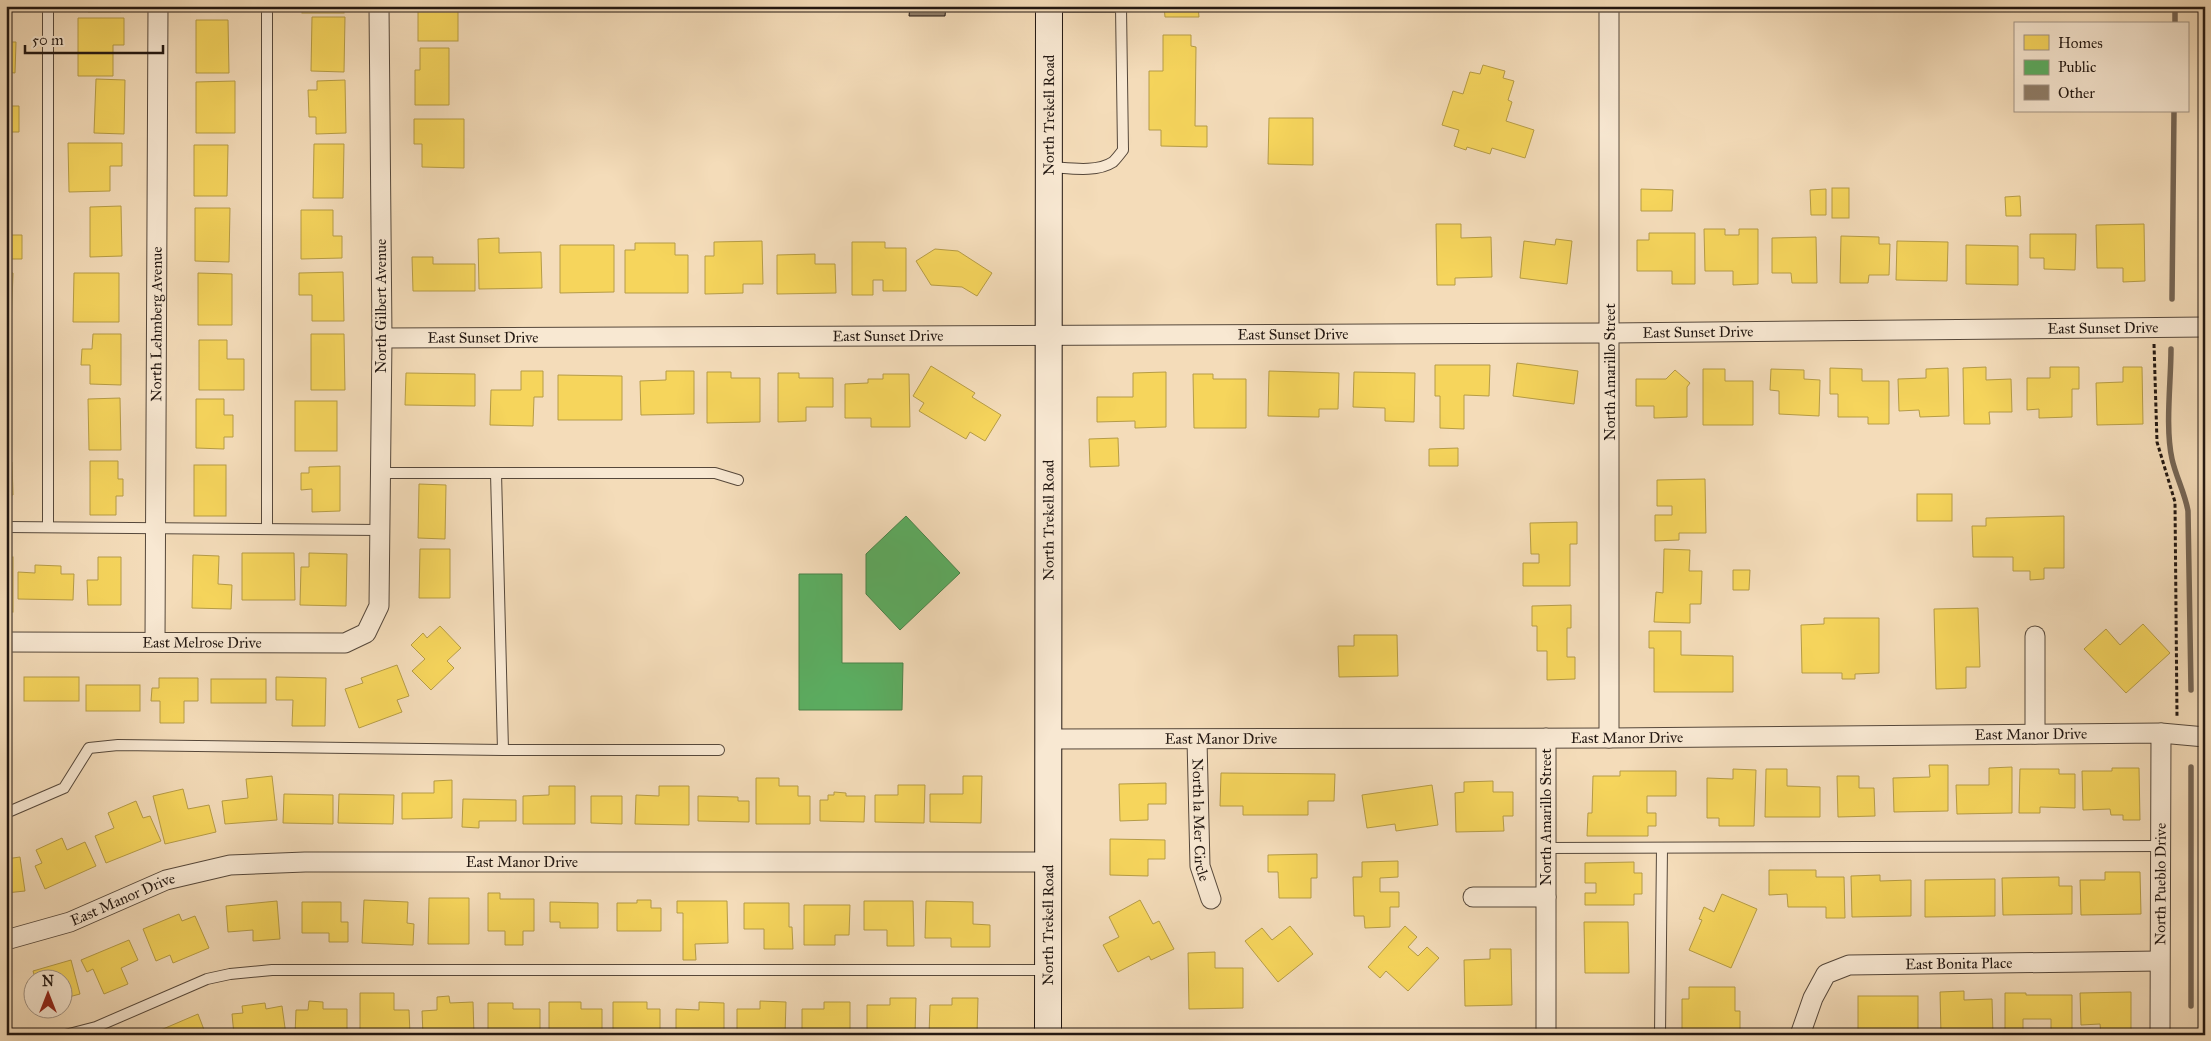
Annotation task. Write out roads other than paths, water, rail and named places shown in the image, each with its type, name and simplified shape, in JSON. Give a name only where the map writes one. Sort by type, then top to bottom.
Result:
[{"type":"main road","name":"North Trekell Road","points":[[1048,1035],[1049,7]]},
{"type":"street","name":"North Lehmberg Avenue","points":[[155,642],[158,6]]},
{"type":"street","name":"North Gilbert Avenue","points":[[379,6],[382,338],[379,606]]},
{"type":"street","name":"North Amarillo Street","points":[[1609,6],[1609,738]]},
{"type":"street","name":"East Sunset Drive","points":[[382,338],[1048,334],[1610,334],[2205,327]]},
{"type":"street","name":"East Melrose Drive","points":[[6,642],[345,643],[366,633],[379,606]]},
{"type":"street","points":[[2035,636],[2035,734]]},
{"type":"street","name":"East Manor Drive","points":[[1049,739],[1609,738],[2035,734],[2170,734],[2205,737]]},
{"type":"street","name":"North Pueblo Drive","points":[[2160,1035],[2160,846],[2170,734]]},
{"type":"street","name":"North Amarillo Street","points":[[1546,738],[1546,1035]]},
{"type":"street","name":"North la Mer Circle","points":[[1197,740],[1200,866],[1211,899]]},
{"type":"street","name":"East Manor Drive","points":[[6,940],[70,922],[166,880],[230,866],[305,862],[1049,862]]},
{"type":"street","name":"North Amarillo Street","points":[[1473,897],[1546,897]]},
{"type":"street","name":"East Bonita Place","points":[[1800,1035],[1813,998],[1826,974],[1849,965],[2159,961]]},
{"type":"lane","points":[[48,6],[48,527]]},
{"type":"lane","points":[[267,6],[267,529]]},
{"type":"lane","points":[[1049,7],[1121,7],[1123,150],[1113,162],[1102,166],[1083,168],[1049,167]]},
{"type":"lane","points":[[380,473],[715,473],[738,480]]},
{"type":"lane","points":[[496,473],[503,750]]},
{"type":"lane","points":[[6,527],[380,530]]},
{"type":"lane","points":[[6,813],[64,788],[89,748],[118,745],[503,750],[719,750]]},
{"type":"lane","points":[[1546,848],[2160,846]]},
{"type":"lane","points":[[1660,1035],[1662,848]]},
{"type":"lane","points":[[65,1035],[96,1027],[207,979],[230,974],[272,970],[1048,970]]},
{"type":"waterway","points":[[2175,6],[2175,22]]},
{"type":"waterway","points":[[2172,299],[2174,112]]},
{"type":"waterway","points":[[2171,349],[2170,446],[2172,459],[2188,511],[2191,690]]},
{"type":"waterway","points":[[2191,767],[2191,1006]]}]
